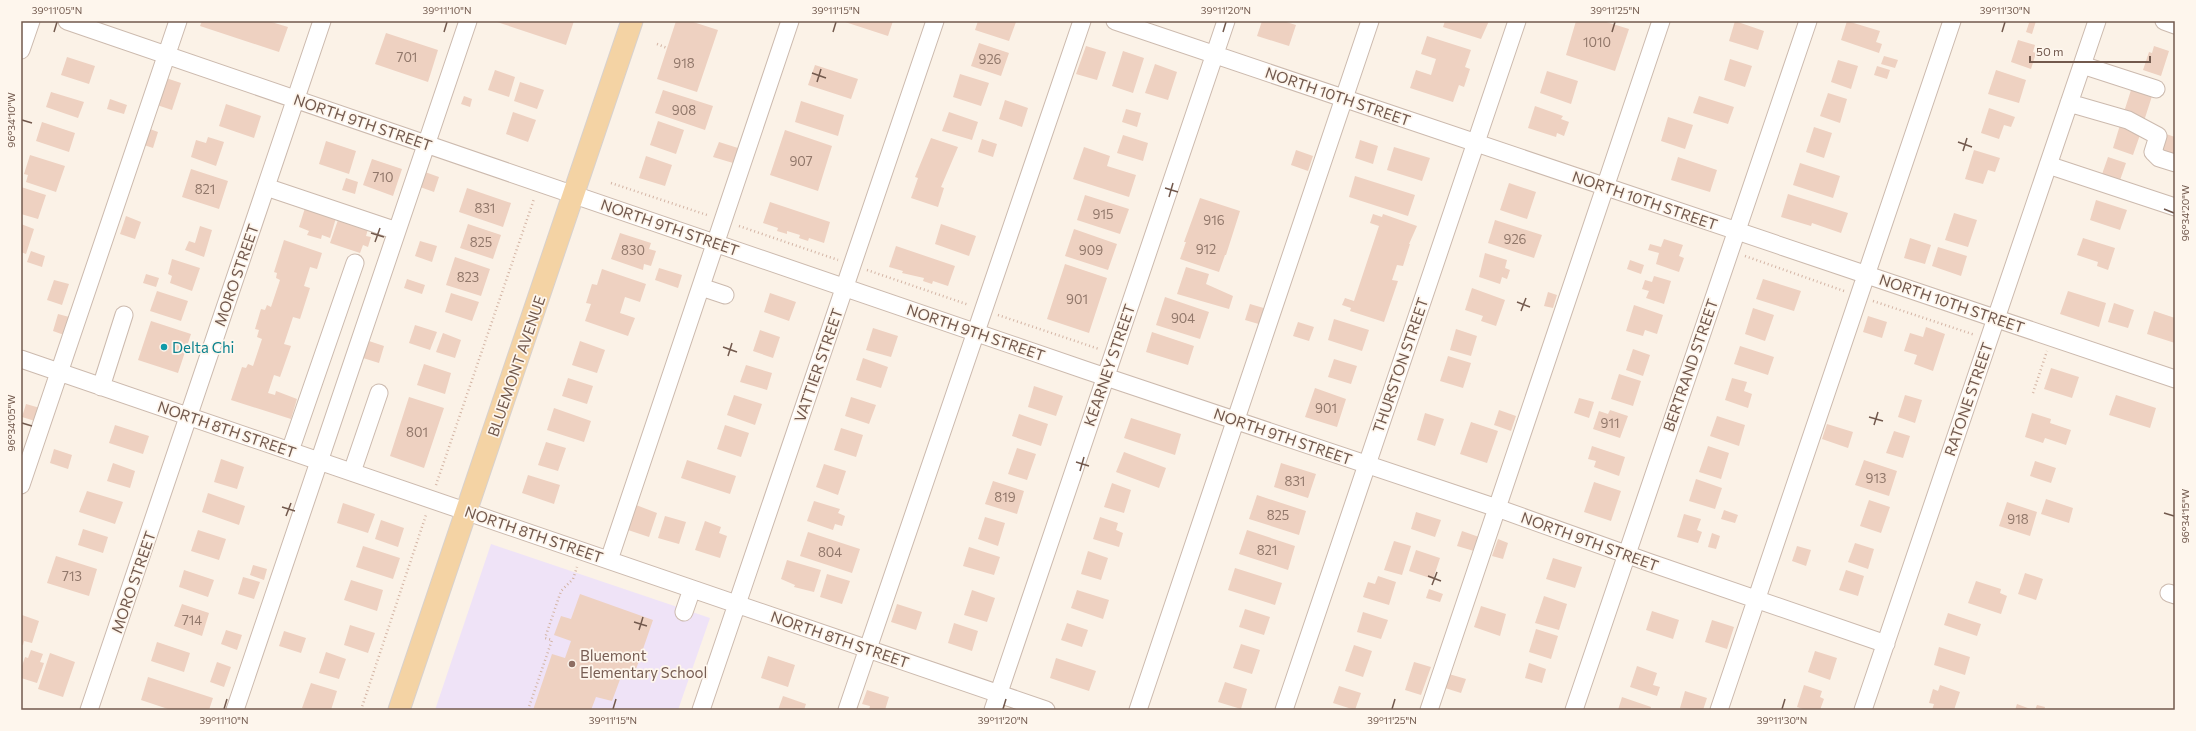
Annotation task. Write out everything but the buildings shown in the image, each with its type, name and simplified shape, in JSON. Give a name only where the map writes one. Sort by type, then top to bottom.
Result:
[{"type":"main road","name":"BLUEMONT AVENUE","points":[[400,710],[468,512],[632,21]]},
{"type":"street","points":[[21,50],[31,21]]},
{"type":"street","name":"NORTH 9TH STREET","points":[[67,21],[844,286],[1105,377],[1497,508],[1886,644]]},
{"type":"street","points":[[21,485],[178,21]]},
{"type":"street","name":"MORO STREET","points":[[90,710],[322,21]]},
{"type":"street","points":[[235,710],[468,21]]},
{"type":"street","points":[[609,560],[790,21]]},
{"type":"street","name":"VATTIER STREET","points":[[701,710],[935,21]]},
{"type":"street","points":[[847,710],[1082,21]]},
{"type":"street","name":"NORTH 10TH STREET","points":[[1115,21],[2175,379]]},
{"type":"street","name":"KEARNEY STREET","points":[[993,710],[1226,21]]},
{"type":"street","points":[[1138,710],[1237,420],[1370,21]]},
{"type":"street","name":"THURSTON STREET","points":[[1284,710],[1517,21]]},
{"type":"street","points":[[1429,710],[1661,21]]},
{"type":"street","name":"BERTRAND STREET","points":[[1574,710],[1808,21]]},
{"type":"street","points":[[1719,710],[1865,274],[1952,21]]},
{"type":"street","name":"RATONE STREET","points":[[1863,710],[2097,21]]},
{"type":"street","points":[[2164,21],[2175,25]]},
{"type":"street","points":[[2082,66],[2156,89]]},
{"type":"street","points":[[2069,102],[2128,120],[2158,136],[2153,152],[2158,158],[2175,163]]},
{"type":"street","points":[[2048,166],[2175,207]]},
{"type":"street","points":[[266,187],[397,231]]},
{"type":"street","points":[[290,451],[355,263]]},
{"type":"street","points":[[701,287],[725,295]]},
{"type":"street","points":[[101,387],[124,315]]},
{"type":"street","name":"NORTH 8TH STREET","points":[[21,359],[1046,710]]},
{"type":"street","points":[[352,472],[379,393]]},
{"type":"street","points":[[684,612],[692,588]]},
{"type":"path","points":[[657,44],[667,48]]},
{"type":"path","points":[[361,710],[540,183]]},
{"type":"path","points":[[2033,393],[2052,337]]},
{"type":"path","points":[[528,710],[552,640],[545,638],[561,591],[573,579],[583,551]]},
{"type":"shaded area","name":"Bluemont Elementary School","points":[[491,544],[710,618],[678,710],[435,710]]},
{"type":"place","name":"Delta Chi","points":[[164,347]]},
{"type":"place","name":"Bluemont Elementary School","points":[[572,664]]}]
